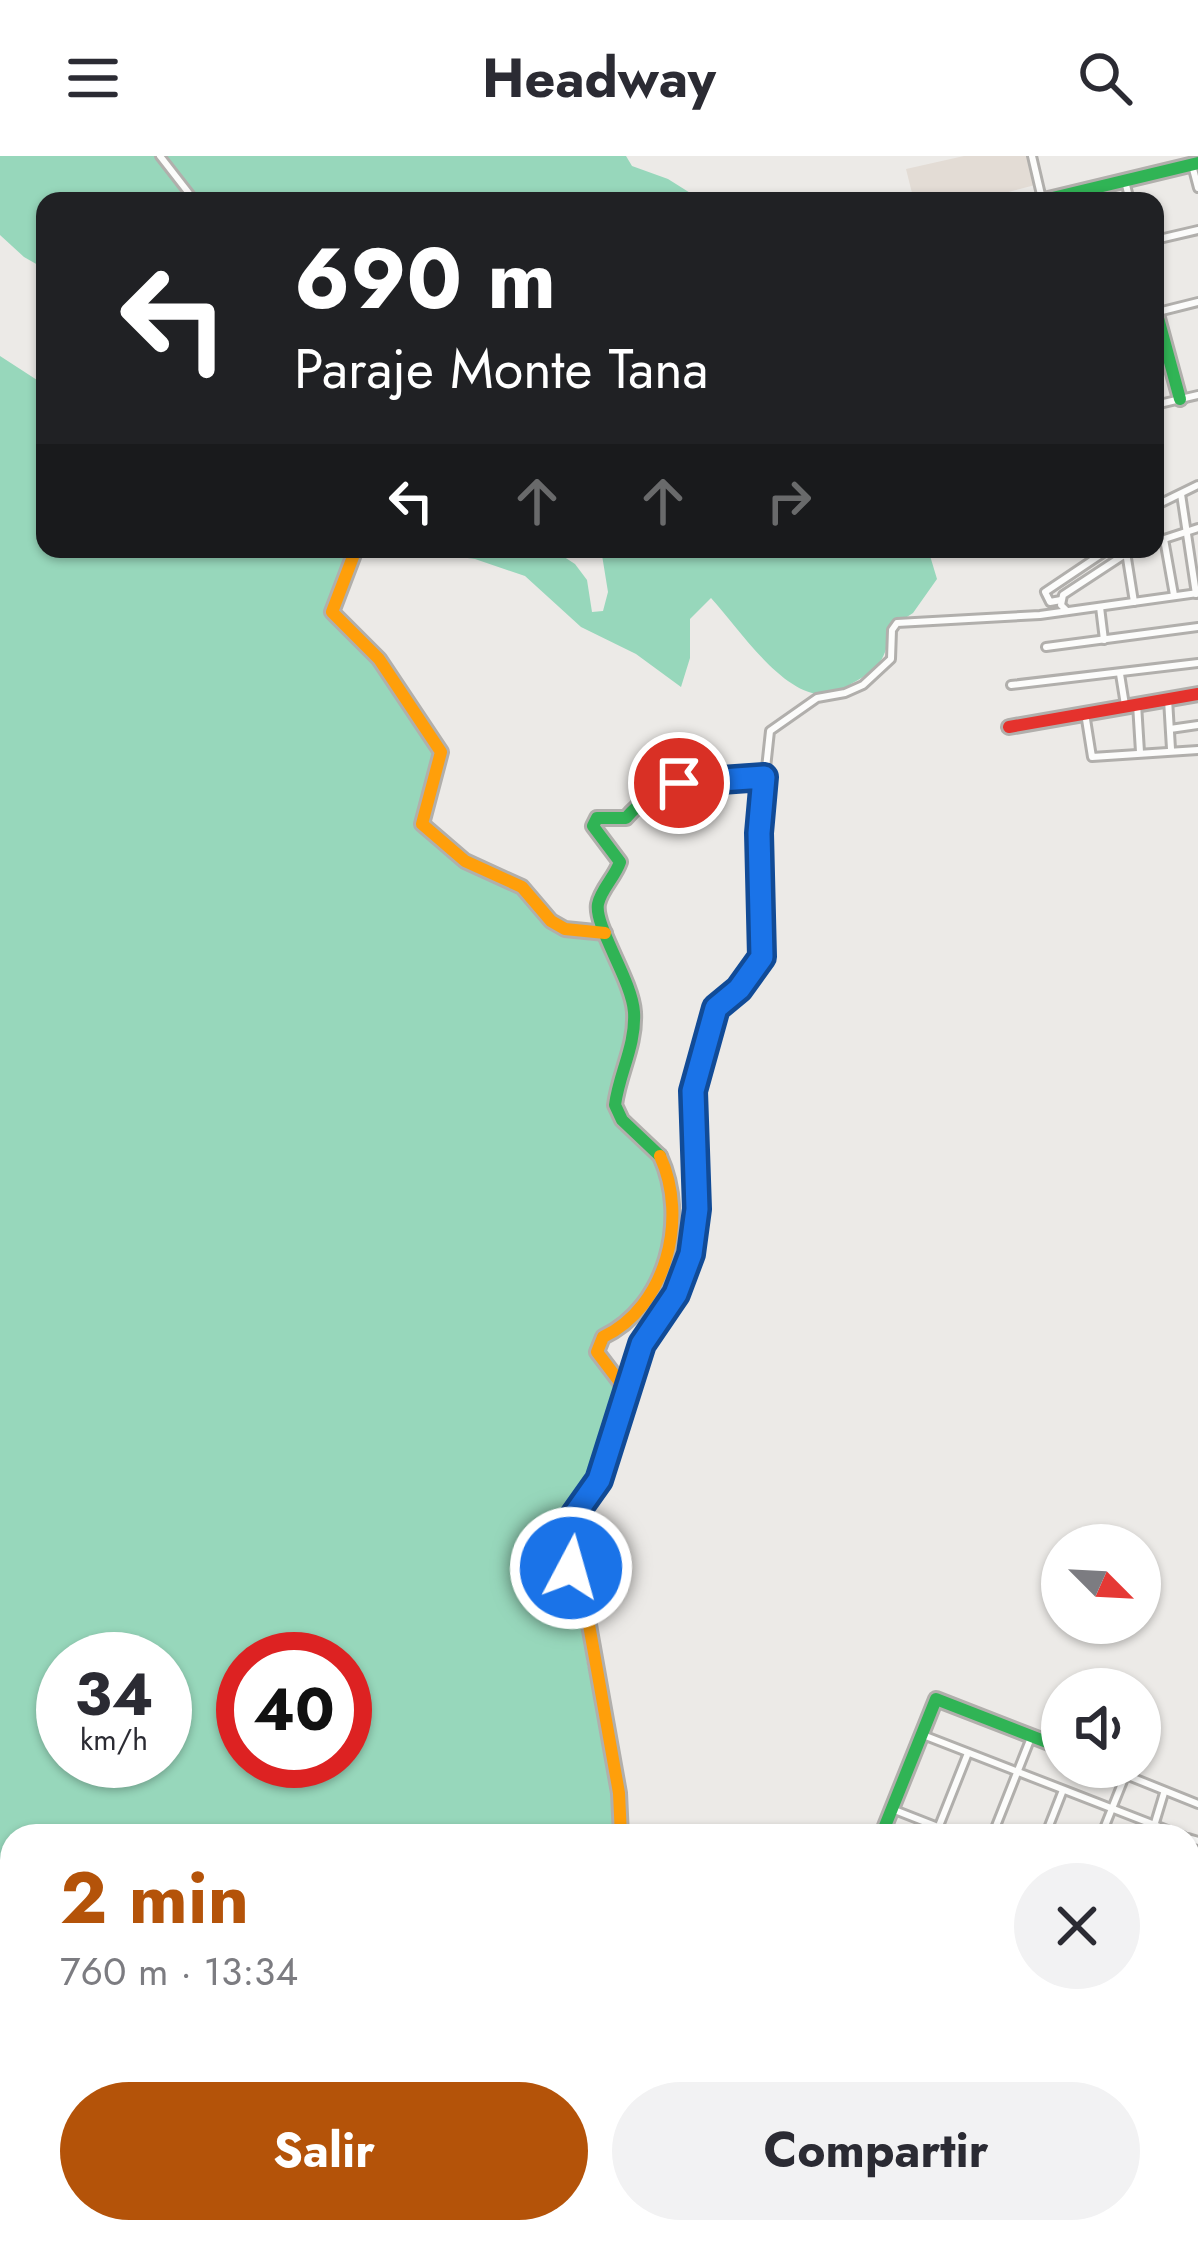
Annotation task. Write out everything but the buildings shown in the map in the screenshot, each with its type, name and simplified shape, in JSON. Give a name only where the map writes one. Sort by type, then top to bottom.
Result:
[{"type":"street","points":[[160,156],[188,192]]},
{"type":"street","points":[[1032,156],[1039,192]]},
{"type":"street","points":[[1079,192],[1193,161],[1198,188]]},
{"type":"street","points":[[1125,181],[1128,192]]},
{"type":"street","points":[[1164,238],[1198,230]]},
{"type":"street","points":[[1164,309],[1198,302]]},
{"type":"street","points":[[1164,340],[1180,399]]},
{"type":"street","points":[[1164,403],[1198,395]]},
{"type":"street","points":[[1164,502],[1198,485]]},
{"type":"street","points":[[620,1824],[584,1592],[563,1544],[570,1521],[599,1480],[642,1344],[676,1294],[691,1254],[697,1209],[693,1091],[716,1008],[748,979],[762,957],[759,833],[770,731],[817,698],[863,685],[891,659],[892,630],[897,623],[1043,614],[1197,594],[1181,494]]},
{"type":"street","points":[[1164,540],[1198,528]]},
{"type":"street","points":[[1164,556],[1175,596]]},
{"type":"street","points":[[354,558],[332,600],[332,612],[379,659],[441,752],[422,824],[465,860],[522,887],[551,922],[565,929],[605,933]]},
{"type":"street","points":[[1043,614],[1050,586],[1094,558]]},
{"type":"street","points":[[1046,600],[1061,600],[1117,558]]},
{"type":"street","points":[[1129,558],[1134,602]]},
{"type":"street","points":[[1061,600],[1067,611]]},
{"type":"street","points":[[1100,607],[1104,640]]},
{"type":"street","points":[[1046,647],[1198,627]]},
{"type":"street","points":[[1011,686],[1198,663]]},
{"type":"street","points":[[1120,674],[1140,752]]},
{"type":"street","points":[[1009,727],[1198,694]]},
{"type":"street","points":[[1168,699],[1171,751]]},
{"type":"street","points":[[1085,713],[1091,757],[1198,750]]},
{"type":"street","points":[[1170,729],[1198,725]]},
{"type":"street","points":[[623,1400],[622,1385],[597,1352],[603,1336],[630,1323],[663,1268],[671,1196],[662,1160],[644,1136],[619,1118],[614,1100],[628,1070],[635,993],[598,913],[598,899],[619,871],[620,862],[593,826],[597,818],[626,818],[638,800],[679,783],[764,777]]},
{"type":"street","points":[[886,1824],[935,1699],[1041,1739]]},
{"type":"street","points":[[921,1735],[1137,1824]]},
{"type":"street","points":[[997,1824],[1032,1735]]},
{"type":"street","points":[[940,1824],[968,1753]]},
{"type":"street","points":[[1106,1824],[1120,1788]]},
{"type":"street","points":[[1153,1788],[1198,1804]]},
{"type":"street","points":[[1050,1824],[1063,1790]]},
{"type":"street","points":[[1154,1824],[1164,1793]]},
{"type":"street","points":[[892,1809],[921,1824]]},
{"type":"shaded area","points":[[964,156],[1028,156],[1035,185],[1008,192],[912,192],[906,169]]},
{"type":"green space","points":[[0,156],[626,156],[632,166],[689,192],[36,192],[36,264],[0,235]]},
{"type":"green space","points":[[0,356],[36,379],[36,558],[352,558],[329,607],[370,655],[434,746],[437,760],[415,817],[419,829],[467,868],[519,891],[547,925],[560,932],[603,939],[618,965],[630,1008],[612,1117],[648,1146],[659,1163],[669,1204],[665,1246],[651,1287],[634,1312],[602,1338],[593,1357],[619,1390],[599,1472],[567,1520],[562,1550],[581,1599],[587,1663],[616,1791],[618,1824],[0,1824]]},
{"type":"green space","points":[[468,558],[566,558],[587,580],[592,612],[603,611],[608,592],[602,558],[931,558],[937,579],[913,613],[890,628],[878,665],[842,690],[815,694],[781,676],[711,598],[690,619],[690,658],[681,687],[636,654],[581,627],[525,576]]},
{"type":"traffic: fast","points":[[1077,192],[1198,163]]},
{"type":"traffic: fast","points":[[1164,340],[1180,399]]},
{"type":"traffic: fast","points":[[660,1156],[622,1120],[615,1105],[634,1012],[598,914],[600,899],[620,862],[593,826],[597,818],[626,818],[656,794],[689,782],[764,777]]},
{"type":"traffic: fast","points":[[886,1824],[936,1699],[1041,1740]]},
{"type":"traffic: slow","points":[[353,558],[332,612],[379,659],[441,752],[422,824],[465,861],[522,887],[551,921],[565,929],[605,933]]},
{"type":"traffic: slow","points":[[620,1824],[583,1591],[563,1543],[570,1521],[599,1480],[623,1400],[622,1385],[597,1352],[603,1337],[643,1305],[666,1259],[672,1207],[660,1156]]},
{"type":"traffic: jam","points":[[1009,727],[1198,694]]},
{"type":"route","points":[[571,1568],[563,1544],[570,1521],[599,1480],[642,1344],[676,1294],[691,1254],[697,1209],[693,1091],[716,1008],[758,968],[762,957],[759,833],[764,777],[679,783]]}]
